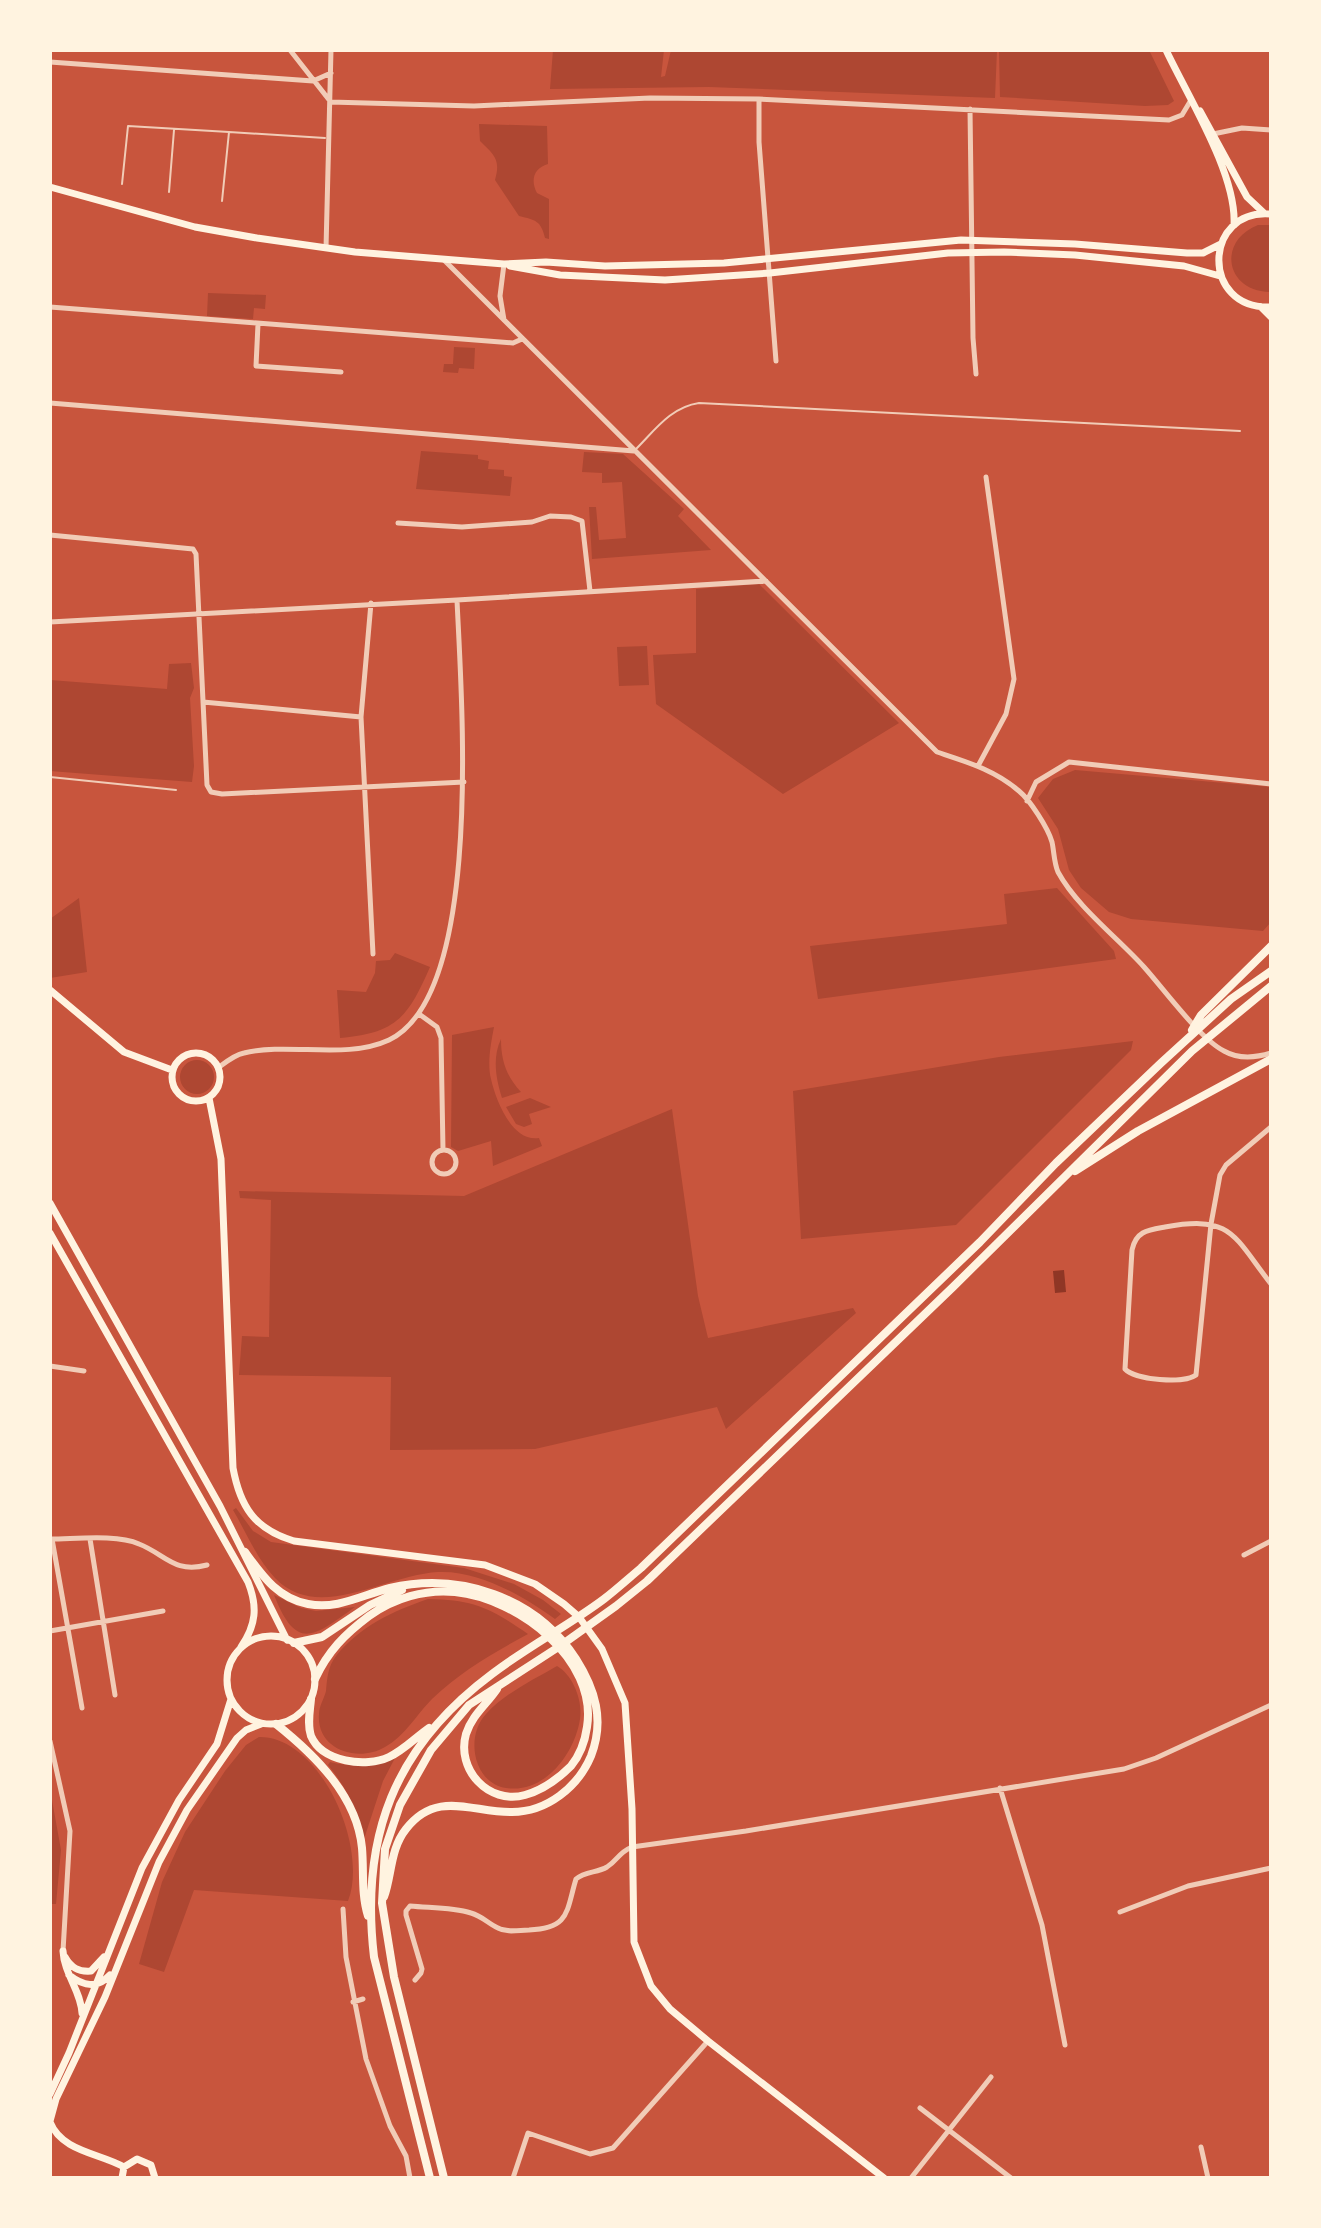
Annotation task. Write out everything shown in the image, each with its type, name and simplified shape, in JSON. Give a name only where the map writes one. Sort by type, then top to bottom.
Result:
[{"type":"highway","points":[[311,1699],[309,1727],[314,1741],[329,1754],[364,1762],[390,1757],[437,1723],[492,1673],[604,1599],[641,1568],[980,1242],[1056,1163],[1185,1041],[1271,946]]},
{"type":"highway","points":[[1204,1018],[1271,971]]},
{"type":"highway","points":[[444,2178],[394,1977],[382,1903],[385,1849],[400,1805],[431,1750],[469,1705],[560,1646],[626,1598],[807,1427],[1192,1051],[1271,986]]},
{"type":"highway","points":[[1063,1177],[1271,1056]]},
{"type":"highway","points":[[245,1552],[276,1590],[307,1604],[340,1604],[391,1588],[410,1586],[451,1584],[491,1592],[519,1611],[552,1641],[581,1674],[595,1696],[597,1733],[586,1769],[570,1788],[553,1800],[524,1811],[446,1805],[423,1814],[400,1837],[382,1903]]},
{"type":"highway","points":[[291,1641],[322,1637],[370,1605],[410,1586]]},
{"type":"highway","points":[[315,1679],[327,1655],[347,1632],[376,1611],[406,1597],[439,1592],[463,1593],[519,1611]]},
{"type":"highway","points":[[501,1683],[471,1722],[466,1736],[465,1758],[480,1784],[496,1794],[514,1797],[529,1794],[554,1781],[580,1752],[588,1719],[581,1674]]},
{"type":"highway","points":[[430,2178],[374,1957],[370,1890],[386,1803],[413,1754],[437,1723]]},
{"type":"highway","points":[[276,1724],[314,1757],[336,1784],[352,1812],[362,1847],[363,1901],[370,1924]]},
{"type":"main road","points":[[1166,50],[1234,201],[1234,225]]},
{"type":"main road","points":[[1191,100],[1247,197],[1267,214]]},
{"type":"main road","points":[[50,187],[195,227],[326,249],[504,264],[546,262],[666,266],[769,260],[971,240],[1187,253],[1203,253],[1221,244]]},
{"type":"main road","points":[[1267,214],[1253,215],[1234,225],[1221,244],[1218,255],[1220,276],[1232,294],[1241,301],[1271,307]]},
{"type":"main road","points":[[504,264],[532,272],[603,279],[665,280],[770,273],[972,252],[1075,255],[1184,266],[1220,276]]},
{"type":"main road","points":[[1261,307],[1271,317]]},
{"type":"main road","points":[[50,990],[124,1052],[172,1070]]},
{"type":"main road","points":[[194,1053],[209,1057],[218,1068],[219,1086],[209,1098],[197,1102],[179,1096],[173,1086],[172,1070],[178,1060],[194,1053]]},
{"type":"main road","points":[[209,1098],[221,1159],[233,1468],[237,1492],[247,1511],[270,1532],[294,1541],[485,1565],[520,1577],[549,1592],[591,1632],[612,1666],[625,1703],[632,1916],[639,1960],[660,1998],[708,2041],[884,2178]]},
{"type":"main road","points":[[50,1203],[245,1552],[291,1641],[309,1659],[315,1679],[311,1699],[296,1716],[276,1724],[261,1724],[237,1738],[187,1810],[159,1862],[90,2030],[56,2099],[50,2122],[56,2134],[76,2148],[124,2167]]},
{"type":"main road","points":[[50,1233],[248,1582],[254,1596],[254,1621],[233,1658],[227,1685],[231,1699],[249,1719],[261,1724]]},
{"type":"main road","points":[[241,1647],[263,1637],[291,1641]]},
{"type":"main road","points":[[50,2094],[157,1837],[217,1744],[231,1699]]},
{"type":"main road","points":[[63,1951],[74,1968],[82,1972],[91,1971],[100,1964],[113,1942]]},
{"type":"main road","points":[[63,1951],[67,1974],[83,2009],[81,2023]]},
{"type":"main road","points":[[67,1974],[86,1984],[97,1984],[109,1978],[117,1966]]},
{"type":"main road","points":[[122,2178],[124,2167],[132,2161],[142,2160],[151,2165],[155,2178]]},
{"type":"street","points":[[290,50],[330,102],[474,106],[650,98],[759,99],[1169,120],[1182,115],[1191,100]]},
{"type":"street","points":[[326,249],[331,50]]},
{"type":"street","points":[[50,62],[313,81],[331,73]]},
{"type":"street","points":[[759,99],[759,142],[776,361]]},
{"type":"street","points":[[970,109],[976,374]]},
{"type":"street","points":[[1213,134],[1242,128],[1271,130]]},
{"type":"street","points":[[444,260],[937,752],[990,769],[1021,792],[1051,840],[1058,871],[1103,927],[1142,964],[1215,1046],[1235,1056],[1271,1056]]},
{"type":"street","points":[[504,264],[500,306],[504,321]]},
{"type":"street","points":[[50,307],[513,343],[522,339]]},
{"type":"street","points":[[258,324],[256,366],[341,372]]},
{"type":"street","points":[[50,403],[635,451]]},
{"type":"street","points":[[978,766],[1006,714],[1014,679],[986,477]]},
{"type":"street","points":[[398,523],[462,527],[532,522],[550,516],[571,517],[582,521],[590,591]]},
{"type":"street","points":[[50,535],[193,549],[196,554],[207,785],[211,792],[222,794],[464,782]]},
{"type":"street","points":[[50,622],[766,581]]},
{"type":"street","points":[[218,1068],[245,1052],[378,1045],[409,1026],[419,1014],[440,969],[448,938],[464,782],[457,600]]},
{"type":"street","points":[[371,603],[361,717],[373,954]]},
{"type":"street","points":[[203,702],[361,717]]},
{"type":"street","points":[[1027,801],[1036,782],[1069,762],[1271,784]]},
{"type":"street","points":[[419,1014],[437,1027],[441,1038],[443,1150]]},
{"type":"street","points":[[1269,1127],[1226,1165],[1220,1175],[1211,1224],[1196,1375],[1186,1380],[1132,1375],[1124,1364],[1134,1241],[1145,1231],[1191,1223],[1211,1224],[1235,1237],[1271,1284]]},
{"type":"street","points":[[443,1150],[454,1155],[456,1163],[453,1170],[445,1174],[437,1172],[432,1161],[436,1153],[443,1150]]},
{"type":"street","points":[[50,1366],[84,1371]]},
{"type":"street","points":[[82,1708],[51,1539],[139,1544],[175,1564],[194,1569],[207,1565]]},
{"type":"street","points":[[90,1539],[115,1695]]},
{"type":"street","points":[[1244,1555],[1271,1541]]},
{"type":"street","points":[[50,1631],[163,1611]]},
{"type":"street","points":[[415,1980],[422,1969],[406,1915],[407,1908],[468,1912],[500,1930],[550,1928],[559,1923],[568,1911],[580,1875],[605,1868],[620,1852],[632,1847],[1135,1766],[1271,1705]]},
{"type":"street","points":[[50,1741],[70,1831],[63,1951]]},
{"type":"street","points":[[50,1777],[58,1776]]},
{"type":"street","points":[[1000,1788],[1042,1925],[1065,2045]]},
{"type":"street","points":[[1120,1912],[1188,1886],[1271,1868]]},
{"type":"street","points":[[343,1909],[353,2002],[373,2082],[406,2156],[410,2178]]},
{"type":"street","points":[[353,2002],[363,1999]]},
{"type":"street","points":[[513,2178],[528,2133],[590,2154],[613,2148],[708,2041]]},
{"type":"street","points":[[50,2077],[60,2073]]},
{"type":"street","points":[[911,2178],[991,2077]]},
{"type":"street","points":[[920,2108],[1011,2178]]},
{"type":"street","points":[[50,2139],[63,2139]]},
{"type":"street","points":[[1201,2147],[1208,2178]]},
{"type":"lane","points":[[122,184],[128,126],[330,138]]},
{"type":"lane","points":[[169,192],[174,129]]},
{"type":"lane","points":[[222,201],[229,132]]},
{"type":"lane","points":[[635,451],[675,411],[699,403],[1240,431]]},
{"type":"lane","points":[[50,777],[176,790]]},
{"type":"shaded area","points":[[553,50],[664,50],[661,77],[665,76],[671,50],[997,50],[995,98],[709,87],[550,89]]},
{"type":"shaded area","points":[[999,50],[1149,50],[1174,101],[1168,105],[1145,106],[1000,97]]},
{"type":"shaded area","points":[[479,124],[547,126],[548,164],[539,168],[534,179],[537,193],[549,199],[549,239],[545,238],[537,222],[519,216],[495,180],[497,162],[480,141]]},
{"type":"shaded area","points":[[1258,225],[1271,225],[1270,292],[1243,283],[1232,264],[1236,242],[1245,232]]},
{"type":"shaded area","points":[[208,293],[266,295],[265,309],[254,308],[253,319],[207,316]]},
{"type":"shaded area","points":[[454,347],[475,348],[474,369],[459,368],[458,373],[443,372],[444,364],[453,364]]},
{"type":"shaded area","points":[[421,451],[478,455],[478,459],[489,461],[488,469],[504,470],[504,476],[512,477],[510,496],[416,489]]},
{"type":"shaded area","points":[[584,452],[623,454],[684,509],[678,516],[711,550],[592,559],[589,507],[596,507],[599,540],[626,538],[622,482],[602,483],[602,473],[582,472]]},
{"type":"shaded area","points":[[759,584],[899,723],[783,794],[656,704],[653,655],[696,653],[696,589]]},
{"type":"shaded area","points":[[647,646],[649,685],[619,686],[617,647]]},
{"type":"shaded area","points":[[191,663],[194,688],[190,698],[192,782],[50,771],[50,680],[167,689],[169,664]]},
{"type":"shaded area","points":[[1075,770],[1271,787],[1271,922],[1263,931],[1131,919],[1109,912],[1081,888],[1069,870],[1058,829],[1038,798],[1053,779]]},
{"type":"shaded area","points":[[1057,888],[1114,951],[1116,959],[818,999],[810,946],[1007,924],[1004,894]]},
{"type":"shaded area","points":[[79,898],[87,972],[50,978],[50,919]]},
{"type":"shaded area","points":[[395,953],[430,967],[415,998],[388,1027],[340,1038],[337,990],[366,992],[375,973],[376,961],[390,960]]},
{"type":"shaded area","points":[[494,1027],[489,1066],[497,1098],[513,1127],[529,1138],[539,1138],[542,1146],[493,1166],[491,1141],[458,1151],[451,1147],[452,1035]]},
{"type":"shaded area","points":[[501,1039],[505,1067],[521,1092],[502,1098],[496,1068]]},
{"type":"shaded area","points":[[1133,1041],[1131,1050],[956,1225],[801,1239],[793,1091],[999,1057]]},
{"type":"shaded area","points":[[197,1060],[209,1065],[214,1077],[209,1089],[197,1094],[185,1089],[180,1077],[185,1065]]},
{"type":"shaded area","points":[[530,1098],[551,1107],[529,1114],[532,1124],[524,1127],[516,1124],[506,1107]]},
{"type":"shaded area","points":[[672,1109],[698,1296],[708,1338],[853,1308],[856,1313],[726,1429],[717,1407],[535,1449],[390,1450],[391,1377],[239,1375],[242,1336],[269,1337],[271,1200],[240,1198],[239,1191],[464,1196]]},
{"type":"shaded area","points":[[1064,1270],[1066,1292],[1055,1293],[1053,1271]]},
{"type":"shaded area","points":[[236,1508],[253,1531],[271,1542],[464,1568],[514,1584],[561,1614],[555,1619],[500,1586],[453,1573],[418,1575],[331,1597],[292,1591],[275,1578],[263,1562],[233,1510]]},
{"type":"shaded area","points":[[274,1595],[301,1608],[316,1611],[355,1607],[328,1626],[308,1634],[299,1632],[291,1625]]},
{"type":"shaded area","points":[[428,1599],[458,1601],[481,1607],[528,1634],[454,1680],[432,1699],[399,1737],[385,1747],[363,1754],[341,1750],[331,1744],[324,1737],[319,1714],[333,1660],[345,1645],[366,1628],[390,1614]]},
{"type":"shaded area","points":[[557,1666],[572,1682],[580,1704],[580,1719],[572,1745],[556,1768],[533,1785],[506,1788],[495,1784],[486,1777],[476,1757],[474,1746],[479,1723],[502,1700]]},
{"type":"shaded area","points":[[259,1737],[281,1742],[302,1755],[320,1774],[335,1799],[352,1853],[353,1879],[348,1901],[194,1890],[164,1972],[139,1964],[162,1882],[185,1832],[225,1771],[246,1745]]},
{"type":"shaded area","points":[[396,1756],[383,1781],[364,1839],[350,1800],[328,1765],[330,1762],[364,1765]]},
{"type":"shaded area","points":[[50,1789],[61,1850],[56,1904],[50,1904]]}]
